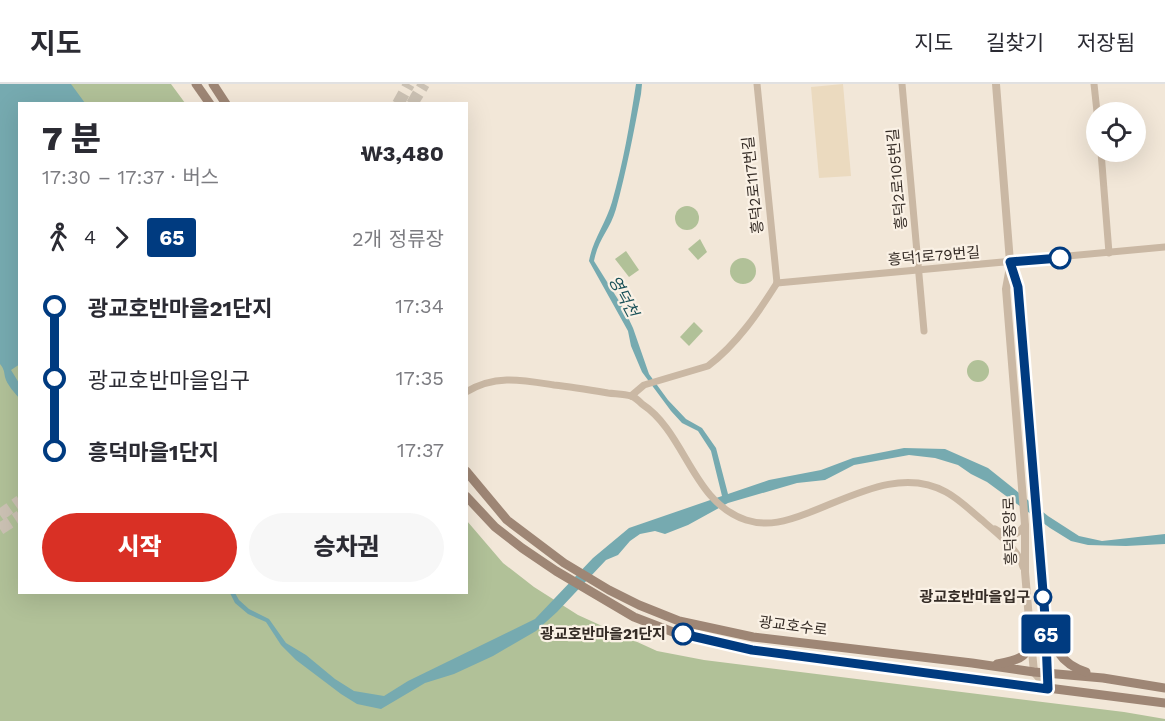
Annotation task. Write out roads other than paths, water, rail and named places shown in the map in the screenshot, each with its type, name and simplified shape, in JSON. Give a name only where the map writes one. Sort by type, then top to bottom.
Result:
[{"type":"main road","points":[[196,84],[209,102]]},
{"type":"main road","points":[[213,84],[225,102]]},
{"type":"main road","name":"광교호수로","points":[[468,473],[507,520],[564,563],[609,590],[680,621],[753,637],[1034,672],[1103,678],[1165,688]]},
{"type":"main road","name":"광교호수로","points":[[468,498],[495,527],[556,571],[634,617],[673,632],[752,650],[1165,703]]},
{"type":"main road","points":[[1045,616],[1054,644],[1062,659],[1075,668],[1103,678]]},
{"type":"main road","points":[[987,666],[1018,660],[1024,656],[1029,647],[1030,631]]},
{"type":"street","name":"흥덕2로117번길","points":[[757,84],[777,283]]},
{"type":"street","name":"흥덕2로105번길","points":[[902,84],[924,331]]},
{"type":"street","name":"흥덕중앙로","points":[[996,84],[1010,262],[1006,289],[1034,672]]},
{"type":"street","points":[[1094,84],[1096,102]]},
{"type":"street","points":[[1102,162],[1109,253]]},
{"type":"street","name":"흥덕1로79번길","points":[[777,283],[1165,247]]},
{"type":"street","name":"흥덕중앙로","points":[[1010,262],[1018,287],[1045,616],[1048,689]]},
{"type":"street","points":[[631,396],[644,385],[708,366],[756,316],[777,283]]},
{"type":"street","points":[[468,391],[490,381],[514,379],[631,396],[651,410],[663,423],[701,483],[720,505],[745,519],[756,522],[776,523],[795,518],[882,485],[905,481],[935,487],[946,492],[980,519],[1013,549],[1022,561],[1025,572]]},
{"type":"street","points":[[980,519],[1008,536],[1017,534],[1025,525]]},
{"type":"street","points":[[1034,672],[1048,689]]},
{"type":"water","points":[[0,84],[71,84],[84,102],[18,102],[18,365],[11,370],[18,381],[18,397],[7,383],[0,364]]},
{"type":"water","points":[[636,84],[642,84],[633,137],[616,209],[594,261],[624,309],[649,374],[668,400],[686,419],[702,428],[716,448],[728,494],[769,480],[821,470],[853,458],[904,448],[945,449],[988,468],[1048,516],[1079,536],[1102,541],[1165,534],[1165,544],[1088,545],[1071,541],[987,482],[958,465],[935,458],[909,455],[854,465],[825,480],[797,483],[728,503],[688,525],[665,534],[655,531],[640,534],[630,541],[618,555],[606,560],[536,631],[493,656],[454,674],[425,683],[381,709],[357,704],[341,694],[296,660],[281,645],[266,622],[248,614],[235,603],[230,594],[236,594],[249,609],[269,619],[286,643],[306,655],[335,679],[354,691],[384,696],[408,681],[535,619],[593,558],[629,528],[722,496],[711,451],[698,431],[682,423],[671,411],[642,372],[631,346],[628,331],[589,261],[616,188]]},
{"type":"tunnel","points":[[399,102],[409,84]]},
{"type":"tunnel","points":[[413,102],[424,84]]},
{"type":"tunnel","points":[[0,515],[18,502]]},
{"type":"tunnel","points":[[0,529],[18,517]]},
{"type":"place","name":"광교호반마을입구","points":[[1043,597]]},
{"type":"place","name":"광교호반마을21단지","points":[[683,634]]},
{"type":"water label","name":"영덕천","points":[[624,296]]}]
